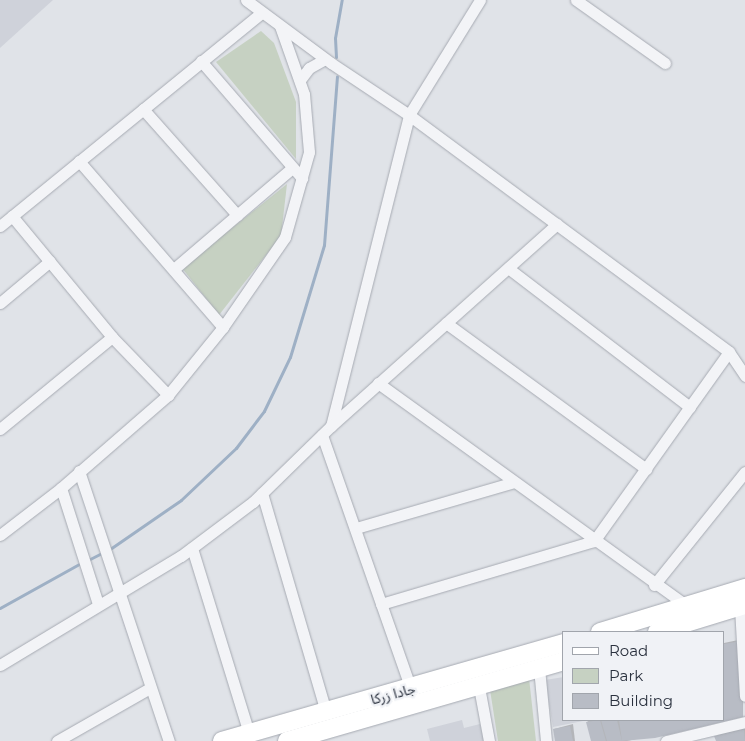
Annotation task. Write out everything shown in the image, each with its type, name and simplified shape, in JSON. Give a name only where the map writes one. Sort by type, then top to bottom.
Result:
[{"type":"main road","points":[[603,631],[745,588]]},
{"type":"main road","points":[[660,631],[743,606]]},
{"type":"main road","name":"جادا زرکا","points":[[222,741],[411,689],[562,644]]},
{"type":"main road","name":"جادا زرکا","points":[[287,741],[317,737],[562,662]]},
{"type":"street","points":[[246,0],[325,59],[409,115],[729,352],[745,376]]},
{"type":"street","points":[[331,426],[409,115],[480,0]]},
{"type":"street","points":[[576,0],[665,62]]},
{"type":"street","points":[[0,226],[262,12]]},
{"type":"street","points":[[0,535],[61,488],[168,395],[223,327],[285,237],[309,152],[300,80],[280,26]]},
{"type":"street","points":[[300,80],[309,68],[325,59]]},
{"type":"street","points":[[202,61],[302,178]]},
{"type":"street","points":[[143,108],[237,215]]},
{"type":"street","points":[[79,161],[175,268],[223,327]]},
{"type":"street","points":[[175,268],[292,168]]},
{"type":"street","points":[[12,216],[112,337],[168,395]]},
{"type":"street","points":[[0,665],[192,548],[262,493],[378,383],[557,224]]},
{"type":"street","points":[[0,304],[50,261]]},
{"type":"street","points":[[508,268],[690,407]]},
{"type":"street","points":[[446,323],[646,469]]},
{"type":"street","points":[[0,429],[112,337]]},
{"type":"street","points":[[381,604],[594,541],[729,352]]},
{"type":"street","points":[[378,383],[654,585],[687,606]]},
{"type":"street","points":[[322,435],[411,689]]},
{"type":"street","points":[[80,472],[169,741]]},
{"type":"street","points":[[654,585],[745,472]]},
{"type":"street","points":[[356,528],[514,482]]},
{"type":"street","points":[[61,488],[98,604]]},
{"type":"street","points":[[262,493],[326,712]]},
{"type":"street","points":[[192,548],[250,733]]},
{"type":"street","points":[[743,606],[745,696]]},
{"type":"street","points":[[539,668],[546,741]]},
{"type":"street","points":[[479,687],[489,741]]},
{"type":"street","points":[[56,741],[150,688]]},
{"type":"street","points":[[666,741],[745,722]]},
{"type":"shaded area","points":[[0,0],[53,0],[0,48]]},
{"type":"shaded area","points":[[562,677],[562,721],[583,721],[553,727],[545,680]]},
{"type":"shaded area","points":[[462,720],[464,728],[480,724],[484,741],[430,741],[427,729]]},
{"type":"green space","points":[[261,31],[274,43],[296,102],[296,159],[216,62]]},
{"type":"green space","points":[[287,184],[281,236],[219,315],[182,268]]},
{"type":"green space","points":[[529,678],[536,741],[498,741],[490,690]]},
{"type":"building","points":[[741,641],[743,717],[655,738],[622,741],[619,721],[725,721],[725,644]]},
{"type":"building","points":[[600,721],[606,741],[591,741],[586,722]]},
{"type":"building","points":[[601,721],[617,721],[622,741],[607,741]]},
{"type":"building","points":[[570,726],[573,741],[555,741],[553,729]]},
{"type":"building","points":[[744,729],[745,741],[716,741],[714,736]]},
{"type":"waterway","points":[[336,57],[335,38],[342,0]]},
{"type":"waterway","points":[[110,549],[181,500],[236,448],[264,411],[290,357],[324,245],[337,77]]},
{"type":"waterway","points":[[90,559],[100,554]]},
{"type":"waterway","points":[[0,608],[79,564]]}]
